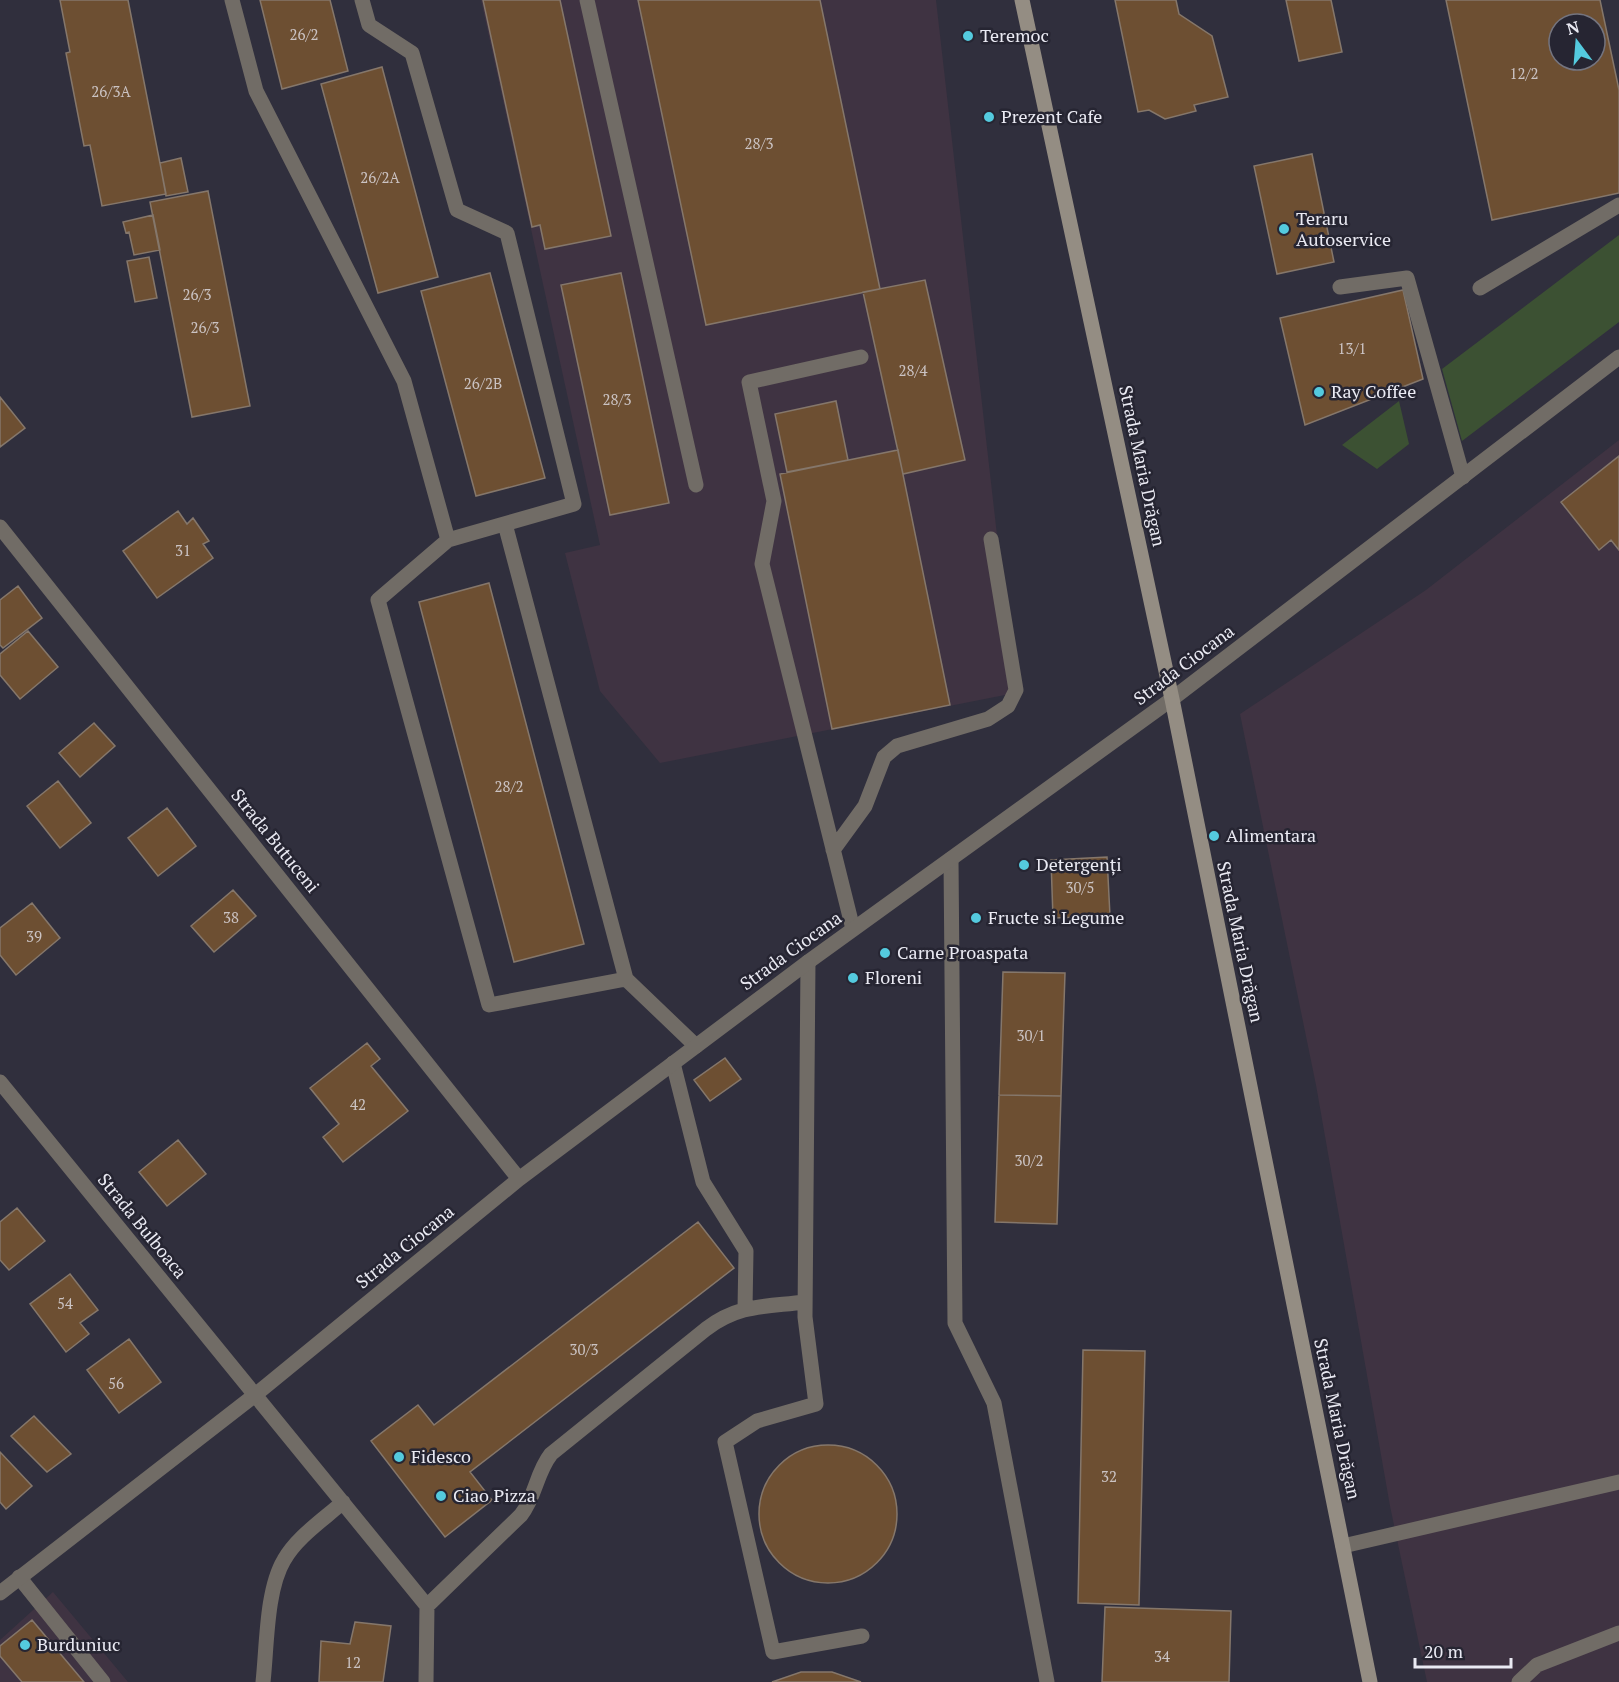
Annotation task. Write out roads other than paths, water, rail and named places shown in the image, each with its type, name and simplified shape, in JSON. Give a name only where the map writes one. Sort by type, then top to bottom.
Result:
[{"type":"main road","name":"Strada Maria Drăgan","points":[[1022,0],[1172,699],[1370,1682]]},
{"type":"street","points":[[232,0],[256,91],[404,381],[448,540]]},
{"type":"street","points":[[362,0],[369,26],[412,53],[457,210],[507,233],[573,504],[448,540],[378,600],[489,1005],[626,979]]},
{"type":"street","points":[[587,0],[696,485]]},
{"type":"street","points":[[1480,288],[1619,205]]},
{"type":"street","points":[[1340,287],[1407,278],[1462,477]]},
{"type":"street","points":[[853,929],[762,564],[774,501],[749,382],[861,357]]},
{"type":"street","name":"Strada Ciocana","points":[[0,1593],[255,1395],[519,1179],[808,962],[1172,699],[1619,357]]},
{"type":"street","points":[[505,524],[626,979],[696,1046]]},
{"type":"street","name":"Strada Butuceni","points":[[0,527],[519,1179]]},
{"type":"street","points":[[833,850],[865,806],[884,757],[897,746],[988,718],[1008,706],[1016,690],[991,538]]},
{"type":"street","points":[[951,859],[955,1323],[994,1403],[1047,1682]]},
{"type":"street","points":[[808,962],[805,1302],[816,1404],[757,1420],[725,1442],[773,1652],[862,1636]]},
{"type":"street","points":[[673,1063],[703,1182],[746,1251],[745,1309]]},
{"type":"street","name":"Strada Bulboaca","points":[[0,1082],[427,1606]]},
{"type":"street","points":[[426,1682],[427,1606],[522,1515],[529,1505],[543,1464],[551,1455],[725,1315],[745,1309],[805,1302]]},
{"type":"street","points":[[1343,1546],[1619,1482]]},
{"type":"street","points":[[263,1682],[275,1581],[284,1560],[299,1541],[343,1503]]},
{"type":"street","points":[[20,1577],[103,1682]]},
{"type":"street","points":[[1519,1682],[1537,1665],[1619,1633]]},
{"type":"place","name":"Teremoc","points":[[968,36]]},
{"type":"place","name":"Prezent Cafe","points":[[989,117]]},
{"type":"place","name":"Teraru Autoservice","points":[[1284,229]]},
{"type":"place","name":"Ray Coffee","points":[[1319,392]]},
{"type":"place","name":"Alimentara","points":[[1214,836]]},
{"type":"place","name":"Detergenți","points":[[1024,865]]},
{"type":"place","name":"Fructe si Legume","points":[[976,918]]},
{"type":"place","name":"Carne Proaspata","points":[[885,953]]},
{"type":"place","name":"Floreni","points":[[853,978]]},
{"type":"place","name":"Fidesco","points":[[399,1457]]},
{"type":"place","name":"Ciao Pizza","points":[[441,1496]]},
{"type":"place","name":"Burduniuc","points":[[25,1645]]}]
